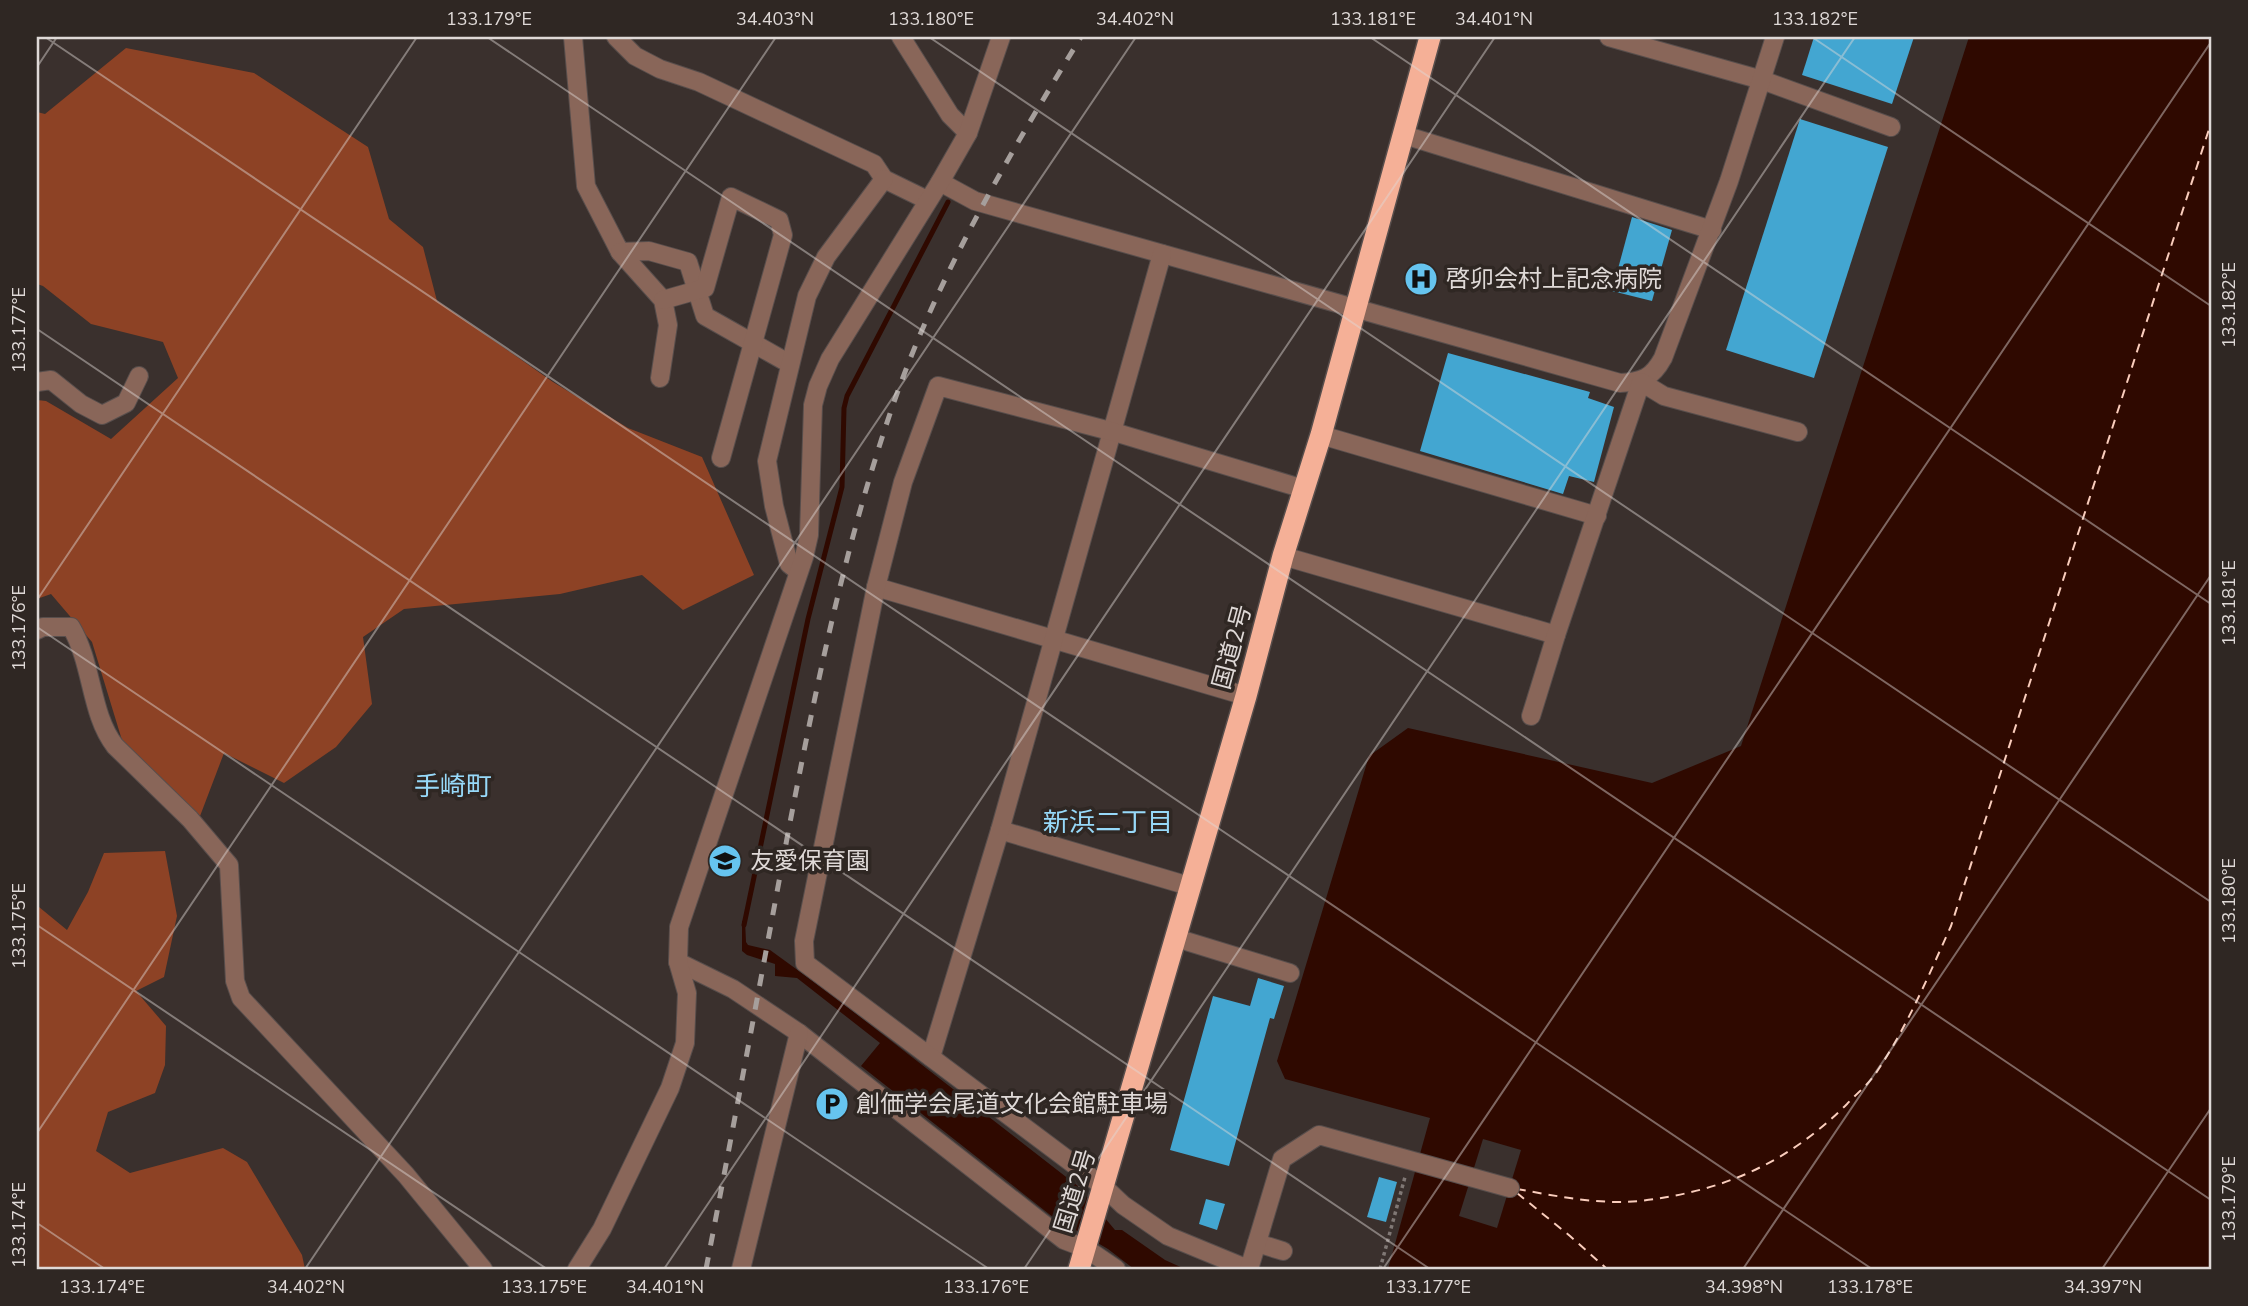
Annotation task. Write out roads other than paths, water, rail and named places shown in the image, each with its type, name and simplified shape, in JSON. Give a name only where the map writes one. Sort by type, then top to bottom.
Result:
[{"type":"highway","name":"国道2号","points":[[1079,1269],[1176,938],[1283,556],[1321,435],[1430,37]]},
{"type":"street","points":[[573,37],[586,186],[620,252],[663,300],[668,325],[660,378]]},
{"type":"street","points":[[616,37],[635,55],[660,69],[699,82],[874,164],[884,179],[927,200]]},
{"type":"street","points":[[901,37],[950,115],[968,133]]},
{"type":"street","points":[[577,1269],[602,1229],[670,1088],[685,1043],[687,993],[678,962],[679,927],[808,535],[813,405],[818,386],[830,359],[968,133],[1001,37]]},
{"type":"street","points":[[1609,37],[1762,80],[1891,127]]},
{"type":"street","points":[[940,182],[975,201],[1620,383],[1641,382],[1656,372],[1663,358],[1712,230],[1775,37]]},
{"type":"street","points":[[1404,135],[1712,230]]},
{"type":"street","points":[[798,571],[789,564],[774,506],[767,461],[807,296],[826,257],[884,179]]},
{"type":"street","points":[[663,300],[705,288],[731,197],[779,220],[783,235],[721,458]]},
{"type":"street","points":[[620,252],[649,251],[688,262],[705,316],[790,364]]},
{"type":"street","points":[[931,1057],[1000,830],[1162,254]]},
{"type":"street","points":[[37,382],[51,380],[81,404],[102,415],[126,403],[139,376]]},
{"type":"street","points":[[1641,382],[1664,396],[1798,432]]},
{"type":"street","points":[[1531,716],[1641,382]]},
{"type":"street","points":[[1304,489],[1114,432],[938,386],[903,482],[876,587],[804,941],[806,962],[1104,1187],[1123,1205],[1168,1236],[1249,1269],[1282,1159],[1319,1135],[1510,1188]]},
{"type":"street","points":[[1321,435],[1597,516]]},
{"type":"street","points":[[1283,556],[1556,635]]},
{"type":"street","points":[[876,587],[1245,696]]},
{"type":"street","points":[[37,630],[43,627],[71,627],[82,645],[105,733],[190,820],[229,865],[234,981],[241,998],[406,1175],[483,1269]]},
{"type":"street","points":[[1000,830],[1189,886]]},
{"type":"street","points":[[1176,938],[1290,973]]},
{"type":"street","points":[[678,962],[733,989],[799,1033],[1064,1240],[1086,1242],[1116,1269]]},
{"type":"street","points":[[741,1269],[799,1033]]},
{"type":"street","points":[[1257,1243],[1283,1251]]},
{"type":"waterway","points":[[744,925],[808,619],[842,487],[844,408],[847,396],[948,202]]},
{"type":"railway","points":[[706,1269],[809,724],[846,562],[877,455],[912,354],[954,260],[1002,169],[1081,37]]},
{"type":"place","name":"啓卯会村上記念病院","points":[[1421,279]]},
{"type":"place","name":"友愛保育園","points":[[725,861]]},
{"type":"place","name":"創価学会尾道文化会館駐車場","points":[[832,1104]]},
{"type":"district","name":"手崎町","points":[[453,786]]},
{"type":"district","name":"新浜二丁目","points":[[1108,822]]}]
